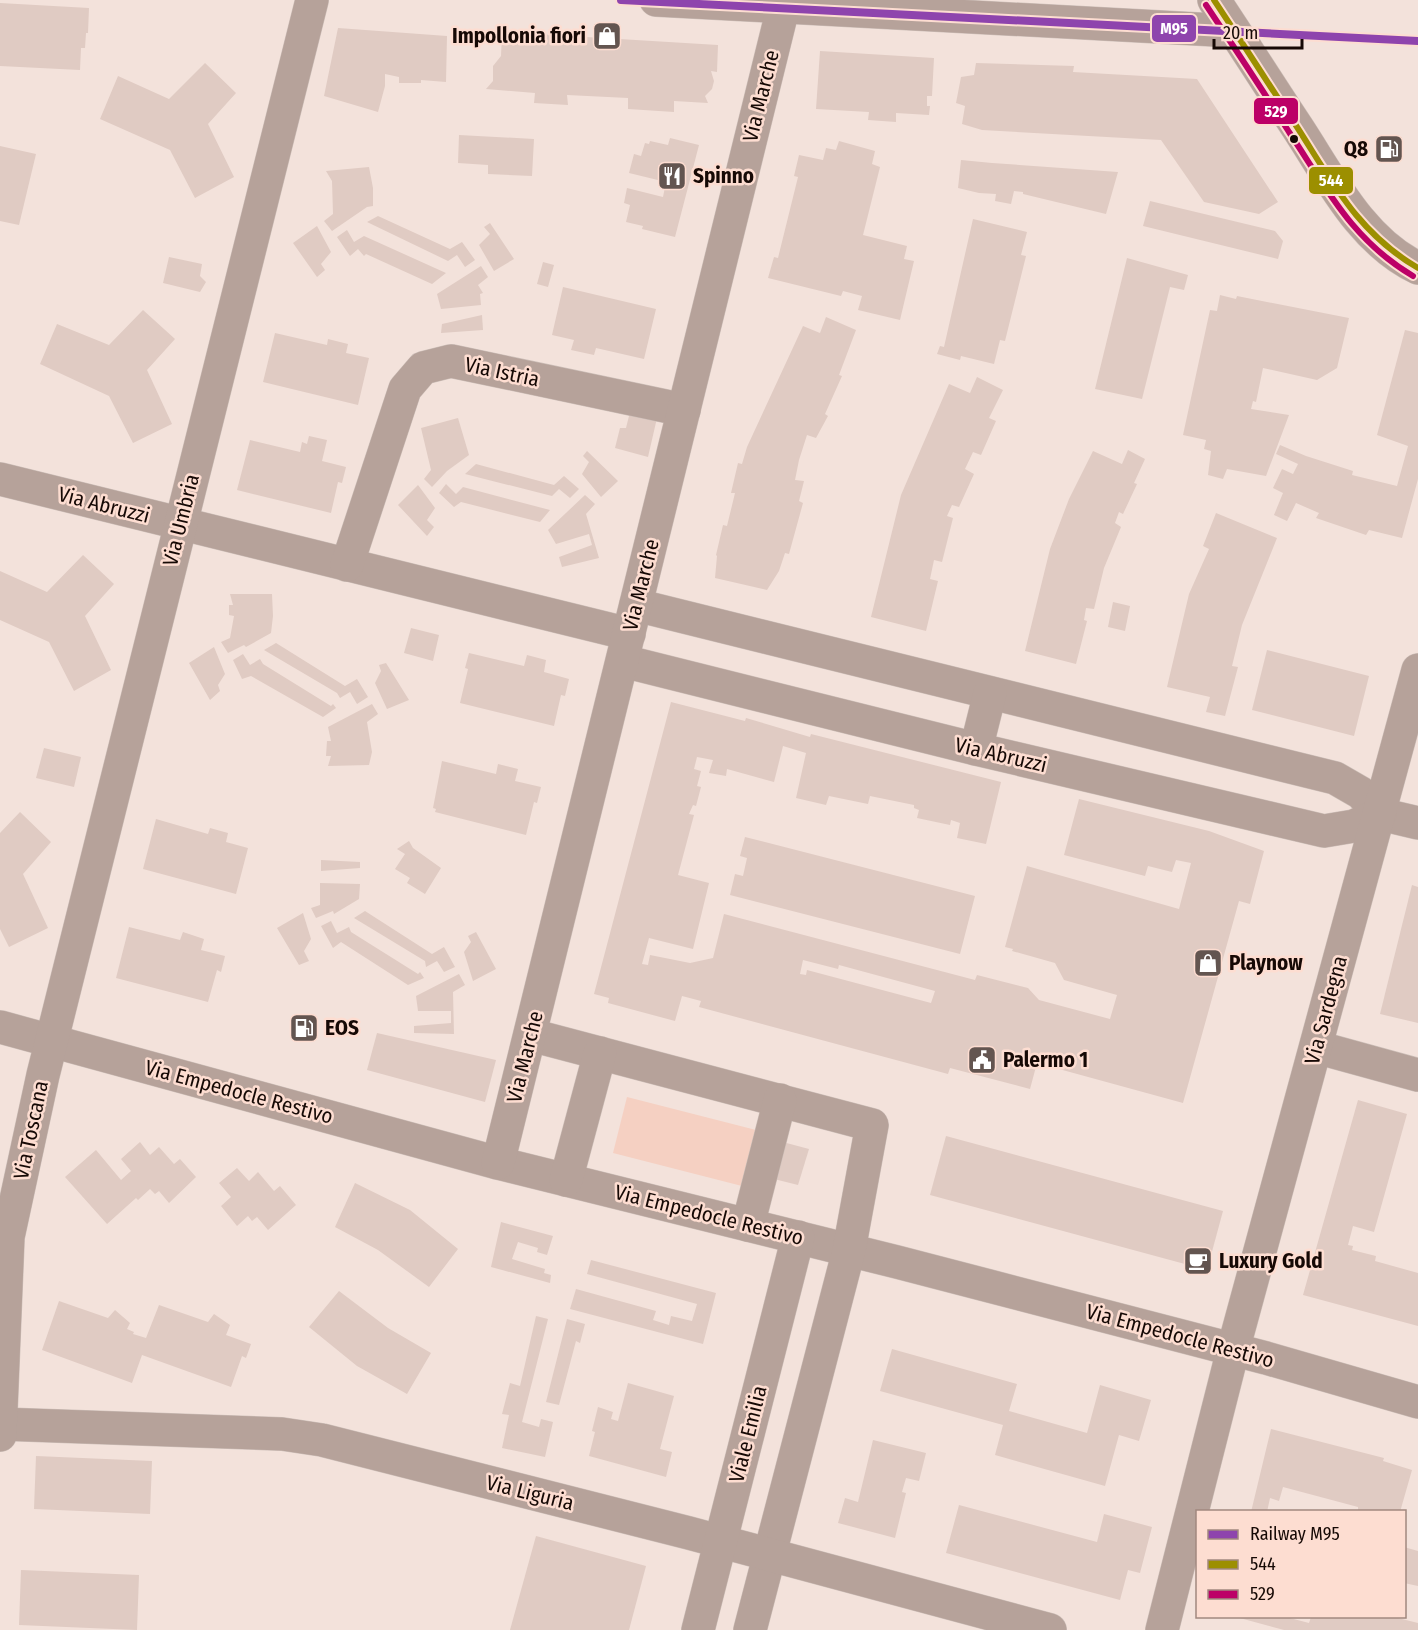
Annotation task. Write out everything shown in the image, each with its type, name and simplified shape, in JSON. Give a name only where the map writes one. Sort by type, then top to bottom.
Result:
[{"type":"street","name":"Via Umbria","points":[[51,1041],[312,0]]},
{"type":"street","points":[[656,0],[1234,31]]},
{"type":"street","points":[[1214,0],[1348,206],[1383,245],[1418,268]]},
{"type":"street","name":"Via Marche","points":[[498,1163],[783,8]]},
{"type":"street","name":"Via Istria","points":[[347,565],[405,389],[423,368],[451,361],[684,410]]},
{"type":"street","name":"Via Abruzzi","points":[[0,479],[629,634],[976,749],[1323,831],[1354,826],[1380,814]]},
{"type":"street","points":[[629,634],[990,693],[1335,778],[1361,793],[1380,814],[1418,824]]},
{"type":"street","name":"Via Sardegna","points":[[1162,1630],[1233,1350],[1418,670]]},
{"type":"street","points":[[976,749],[990,693]]},
{"type":"street","name":"Via Empedocle Restivo","points":[[0,1027],[498,1163],[849,1250],[1233,1350],[1418,1402]]},
{"type":"street","points":[[531,1035],[872,1125],[849,1250],[750,1630]]},
{"type":"street","name":"Via Toscana","points":[[0,1434],[8,1237],[51,1041]]},
{"type":"street","points":[[1316,1047],[1418,1075]]},
{"type":"street","points":[[566,1180],[600,1053]]},
{"type":"street","points":[[748,1225],[780,1100]]},
{"type":"street","name":"Viale Emilia","points":[[698,1630],[798,1237]]},
{"type":"street","name":"Via Liguria","points":[[0,1424],[282,1434],[312,1439],[721,1541],[1050,1630]]},
{"type":"shaded area","points":[[627,1097],[756,1130],[742,1186],[613,1153]]},
{"type":"building","points":[[0,3],[89,8],[88,33],[86,33],[85,48],[81,48],[80,70],[0,66]]},
{"type":"building","points":[[338,28],[447,36],[446,82],[421,80],[421,83],[399,83],[399,77],[385,74],[385,86],[378,112],[324,96]]},
{"type":"building","points":[[502,32],[718,45],[717,72],[711,71],[714,81],[712,89],[705,96],[708,103],[674,101],[674,112],[628,109],[628,98],[567,95],[568,105],[534,103],[535,93],[486,89],[493,81],[493,66],[501,56]]},
{"type":"building","points":[[820,51],[934,58],[932,96],[927,96],[927,106],[930,106],[929,115],[896,113],[896,122],[868,120],[869,112],[816,109]]},
{"type":"building","points":[[205,63],[236,93],[208,124],[234,177],[195,198],[170,150],[100,119],[118,76],[169,99]]},
{"type":"building","points":[[976,63],[1074,66],[1073,72],[1197,79],[1278,202],[1259,214],[1204,202],[1161,140],[982,130],[962,124],[965,106],[956,103],[961,77],[974,75]]},
{"type":"building","points":[[459,135],[534,139],[532,176],[488,174],[488,165],[458,163]]},
{"type":"building","points":[[670,138],[699,145],[675,237],[642,229],[643,226],[626,222],[630,205],[624,203],[627,188],[663,197],[666,182],[629,173],[634,154],[641,156],[645,143],[649,144],[650,141],[668,145]]},
{"type":"building","points":[[839,141],[875,151],[872,164],[880,167],[863,235],[907,246],[904,259],[914,261],[900,320],[858,310],[862,296],[843,291],[841,296],[768,278],[774,257],[778,258],[798,177],[794,176],[799,155],[823,160],[826,148],[836,150]]},
{"type":"building","points":[[0,146],[36,154],[19,225],[0,221]]},
{"type":"building","points":[[961,160],[1118,172],[1106,214],[1023,194],[1023,192],[1014,191],[1011,204],[995,201],[996,194],[958,188]]},
{"type":"building","points":[[369,167],[373,188],[373,206],[367,207],[332,231],[324,221],[333,214],[332,181],[326,171]]},
{"type":"building","points":[[1150,201],[1275,231],[1283,241],[1278,259],[1143,226]]},
{"type":"building","points":[[378,216],[450,249],[462,242],[475,260],[465,267],[457,255],[448,261],[367,222]]},
{"type":"building","points":[[973,219],[1027,232],[1021,255],[1026,256],[1005,341],[1000,340],[994,364],[961,356],[960,360],[937,354],[940,346],[944,347]]},
{"type":"building","points":[[490,223],[514,259],[494,271],[479,245],[490,234],[484,227]]},
{"type":"building","points":[[317,226],[331,252],[321,264],[325,270],[317,277],[293,243]]},
{"type":"building","points":[[347,230],[354,242],[364,236],[446,273],[432,284],[366,254],[364,256],[358,249],[350,256],[337,237]]},
{"type":"building","points":[[169,257],[202,264],[200,276],[206,282],[200,292],[163,283]]},
{"type":"building","points":[[1127,258],[1188,275],[1184,290],[1170,287],[1142,399],[1095,389]]},
{"type":"building","points":[[543,262],[554,265],[548,287],[537,284]]},
{"type":"building","points":[[481,266],[488,277],[478,285],[483,293],[480,294],[481,305],[441,309],[437,294]]},
{"type":"building","points":[[563,287],[656,309],[644,359],[596,348],[594,355],[571,350],[574,340],[552,335]]},
{"type":"building","points":[[1220,295],[1236,299],[1237,296],[1349,318],[1337,368],[1317,380],[1263,368],[1256,402],[1253,401],[1251,409],[1289,415],[1266,476],[1227,469],[1223,479],[1208,475],[1211,451],[1204,449],[1206,440],[1183,435],[1210,310],[1217,311]]},
{"type":"building","points":[[143,310],[175,339],[147,370],[172,424],[133,443],[109,396],[40,364],[57,324],[109,345]]},
{"type":"building","points":[[482,315],[483,330],[441,333],[442,324]]},
{"type":"building","points":[[826,317],[856,330],[839,375],[842,376],[825,414],[828,416],[816,438],[807,435],[799,460],[795,480],[804,481],[799,501],[803,503],[789,554],[785,553],[779,571],[767,590],[715,578],[716,555],[723,525],[727,526],[735,493],[731,493],[738,463],[742,464],[747,447],[803,326],[820,333]]},
{"type":"building","points":[[1405,330],[1418,333],[1418,479],[1402,538],[1369,530],[1366,535],[1316,518],[1319,513],[1296,503],[1287,521],[1274,515],[1283,493],[1273,488],[1282,469],[1293,474],[1298,464],[1276,454],[1280,445],[1353,471],[1352,475],[1397,486],[1408,446],[1377,435]]},
{"type":"building","points":[[275,333],[327,345],[328,339],[348,344],[346,353],[369,358],[358,405],[263,382]]},
{"type":"building","points":[[977,377],[1003,390],[989,418],[996,421],[981,455],[973,452],[965,469],[974,474],[959,507],[952,505],[947,516],[953,518],[942,562],[934,560],[930,579],[938,581],[926,631],[871,617],[901,495],[949,384],[970,393]]},
{"type":"building","points":[[630,412],[657,418],[648,457],[615,448],[620,428],[626,428]]},
{"type":"building","points":[[458,418],[469,455],[447,471],[432,487],[424,479],[431,470],[421,428]]},
{"type":"building","points":[[309,436],[327,440],[322,461],[346,467],[342,483],[338,482],[331,513],[237,490],[250,440],[300,452],[302,442],[307,444]]},
{"type":"building","points":[[1128,450],[1145,459],[1134,483],[1137,484],[1123,514],[1119,512],[1115,523],[1121,527],[1104,568],[1094,609],[1086,608],[1084,620],[1087,621],[1076,664],[1025,651],[1050,549],[1069,499],[1093,451],[1122,464]]},
{"type":"building","points":[[587,451],[618,481],[601,497],[582,474],[589,462],[583,456]]},
{"type":"building","points":[[476,464],[554,485],[564,476],[579,489],[570,498],[559,489],[552,496],[465,474]]},
{"type":"building","points":[[446,484],[456,494],[463,487],[550,510],[540,522],[461,502],[454,507],[439,493]]},
{"type":"building","points":[[418,485],[435,508],[427,520],[434,527],[427,536],[398,505]]},
{"type":"building","points":[[585,495],[595,504],[586,514],[599,558],[562,567],[559,557],[592,545],[589,534],[556,544],[548,530]]},
{"type":"building","points":[[1216,513],[1277,538],[1242,625],[1232,666],[1238,667],[1225,716],[1206,712],[1210,697],[1167,687],[1189,594],[1209,549],[1203,546]]},
{"type":"building","points":[[83,555],[114,584],[85,616],[111,670],[74,691],[49,642],[0,620],[0,571],[47,592]]},
{"type":"building","points":[[230,594],[272,594],[273,616],[271,633],[246,647],[244,645],[228,653],[221,642],[230,638],[234,616],[229,615],[229,605],[233,605]]},
{"type":"building","points":[[1113,602],[1130,606],[1125,631],[1108,627]]},
{"type":"building","points":[[411,628],[439,635],[433,661],[404,653]]},
{"type":"building","points":[[276,643],[345,686],[357,679],[368,697],[357,704],[350,692],[340,698],[337,693],[264,650]]},
{"type":"building","points":[[214,647],[225,674],[218,685],[220,691],[210,700],[189,663]]},
{"type":"building","points":[[1267,650],[1369,676],[1354,736],[1252,710]]},
{"type":"building","points":[[469,653],[524,666],[527,655],[546,660],[544,672],[569,679],[565,696],[561,695],[554,726],[460,703],[468,669],[465,668]]},
{"type":"building","points":[[243,654],[250,665],[260,659],[263,664],[331,706],[333,704],[336,708],[323,717],[251,676],[242,679],[233,660]]},
{"type":"building","points":[[386,663],[409,700],[387,709],[375,683],[381,671],[379,665]]},
{"type":"building","points":[[671,702],[745,721],[746,718],[810,737],[811,734],[1001,782],[986,844],[957,838],[960,823],[951,820],[950,825],[917,818],[919,810],[914,808],[914,805],[870,796],[868,804],[829,796],[826,805],[796,798],[806,753],[783,746],[774,782],[727,769],[726,776],[709,773],[713,760],[697,757],[694,769],[701,771],[697,786],[701,787],[696,806],[693,805],[689,814],[694,815],[678,875],[709,883],[693,949],[649,938],[642,964],[648,965],[650,955],[690,963],[713,958],[724,914],[975,980],[977,975],[1028,988],[1039,1000],[1110,1019],[1117,995],[1064,980],[1055,963],[1005,947],[1027,866],[1179,909],[1191,863],[1176,860],[1172,872],[1148,866],[1145,876],[1064,855],[1079,799],[1209,831],[1264,851],[1250,904],[1239,901],[1183,1103],[1037,1063],[1030,1089],[950,1068],[948,1074],[699,1007],[701,1001],[682,996],[675,1021],[608,1003],[609,998],[594,994]],"holes":[[[803,960],[838,969],[839,965],[935,991],[931,1003],[807,970],[806,975],[800,974]]]},
{"type":"building","points":[[372,704],[378,714],[367,722],[372,752],[369,765],[328,766],[331,756],[326,756],[327,741],[331,741],[328,727]]},
{"type":"building","points":[[44,748],[81,757],[74,787],[36,778]]},
{"type":"building","points":[[442,761],[496,774],[498,764],[518,769],[515,781],[541,787],[537,803],[534,802],[526,835],[435,812],[436,809],[433,808]]},
{"type":"building","points":[[20,812],[51,842],[23,874],[48,928],[9,947],[0,929],[0,833]]},
{"type":"building","points":[[156,819],[208,834],[210,828],[228,833],[226,842],[248,848],[236,894],[143,869]]},
{"type":"building","points":[[745,837],[975,896],[960,954],[730,895],[735,874],[743,876],[747,858],[740,856]]},
{"type":"building","points":[[409,841],[413,848],[441,868],[425,894],[407,883],[410,878],[395,869],[405,854],[397,849]]},
{"type":"building","points":[[321,860],[360,862],[360,868],[321,871]]},
{"type":"building","points":[[320,883],[360,884],[359,899],[334,914],[333,911],[316,918],[311,908],[320,905]]},
{"type":"building","points":[[1412,885],[1418,887],[1418,1023],[1380,1014]]},
{"type":"building","points":[[365,911],[432,954],[444,947],[455,967],[444,972],[437,961],[426,967],[425,961],[354,918]]},
{"type":"building","points":[[303,913],[311,939],[304,951],[309,961],[299,965],[277,928]]},
{"type":"building","points":[[331,921],[337,933],[349,927],[351,932],[418,974],[420,972],[424,978],[408,985],[341,942],[333,948],[321,926]]},
{"type":"building","points":[[129,927],[180,940],[183,932],[204,939],[201,950],[225,956],[221,972],[217,970],[208,1002],[116,978]]},
{"type":"building","points":[[476,932],[496,969],[473,981],[464,952],[471,942],[468,936]]},
{"type":"building","points":[[459,974],[465,985],[453,992],[454,1034],[414,1033],[414,1026],[451,1023],[451,1011],[418,1011],[416,996]]},
{"type":"building","points":[[377,1033],[496,1060],[485,1102],[367,1070]]},
{"type":"building","points":[[1358,1100],[1407,1114],[1374,1232],[1353,1226],[1348,1245],[1353,1246],[1352,1250],[1376,1256],[1375,1261],[1418,1273],[1418,1326],[1303,1295]]},
{"type":"building","points":[[946,1136],[1223,1211],[1207,1270],[930,1195]]},
{"type":"building","points":[[779,1141],[809,1149],[798,1185],[770,1178]]},
{"type":"building","points":[[140,1142],[150,1155],[159,1147],[174,1164],[180,1159],[196,1177],[169,1203],[159,1191],[155,1194],[150,1189],[138,1200],[136,1198],[107,1224],[65,1177],[96,1150],[121,1180],[131,1171],[121,1159]]},
{"type":"building","points":[[237,1168],[249,1181],[258,1172],[274,1191],[280,1186],[296,1205],[268,1230],[257,1217],[252,1221],[248,1216],[237,1226],[221,1206],[231,1197],[219,1183]]},
{"type":"building","points":[[355,1183],[410,1210],[458,1249],[429,1287],[378,1250],[335,1227]]},
{"type":"building","points":[[501,1222],[553,1236],[547,1255],[537,1252],[538,1248],[518,1242],[512,1259],[545,1269],[544,1273],[551,1275],[550,1283],[491,1267]]},
{"type":"building","points":[[591,1260],[716,1293],[703,1344],[570,1309],[576,1289],[656,1311],[653,1320],[669,1325],[671,1316],[692,1321],[697,1304],[587,1274]]},
{"type":"building","points":[[339,1291],[388,1328],[431,1353],[407,1394],[357,1366],[309,1327]]},
{"type":"building","points":[[59,1301],[108,1318],[115,1310],[130,1323],[127,1329],[134,1332],[133,1334],[146,1338],[159,1305],[208,1322],[214,1314],[230,1325],[226,1335],[251,1344],[246,1358],[242,1356],[231,1387],[142,1355],[132,1383],[42,1350]]},
{"type":"building","points":[[536,1316],[548,1319],[522,1422],[539,1427],[541,1419],[553,1422],[545,1457],[502,1448],[509,1415],[502,1414],[510,1383],[520,1386]]},
{"type":"building","points":[[567,1319],[585,1324],[580,1343],[576,1341],[559,1405],[546,1402]]},
{"type":"building","points":[[892,1349],[1017,1384],[1009,1411],[1087,1433],[1100,1385],[1151,1400],[1139,1441],[1119,1435],[1105,1486],[995,1455],[1003,1425],[880,1391]]},
{"type":"building","points":[[628,1383],[674,1396],[660,1449],[672,1452],[666,1477],[589,1456],[598,1407],[613,1412],[611,1419],[618,1421]]},
{"type":"building","points":[[1271,1429],[1384,1458],[1383,1461],[1412,1470],[1401,1510],[1358,1510],[1358,1507],[1283,1487],[1279,1501],[1270,1498],[1267,1510],[1251,1510]]},
{"type":"building","points":[[873,1440],[926,1453],[919,1481],[906,1478],[902,1492],[906,1493],[895,1538],[838,1523],[845,1498],[858,1502]]},
{"type":"building","points":[[36,1456],[152,1461],[150,1514],[34,1509]]},
{"type":"building","points":[[959,1505],[1097,1542],[1104,1514],[1152,1527],[1140,1573],[1128,1570],[1120,1600],[946,1553]]},
{"type":"building","points":[[536,1536],[646,1566],[629,1630],[510,1630]]},
{"type":"building","points":[[1406,1548],[1418,1551],[1418,1586],[1406,1583]]},
{"type":"building","points":[[21,1570],[139,1575],[137,1630],[19,1625]]},
{"type":"building","points":[[1240,1618],[1290,1618],[1309,1623],[1311,1618],[1398,1618],[1418,1623],[1418,1630],[1284,1630]]},
{"type":"rail line","name":"M95","points":[[621,0],[1418,41]]},
{"type":"transit line","name":"544","points":[[1214,0],[1348,205],[1379,239],[1418,268]]},
{"type":"transit line","name":"529","points":[[1206,5],[1342,212],[1373,246],[1413,276]]},
{"type":"place","name":"Impollonia fiori","points":[[607,36]]},
{"type":"place","name":"Q8","points":[[1389,149]]},
{"type":"place","name":"Spinno","points":[[672,176]]},
{"type":"place","name":"Playnow","points":[[1208,963]]},
{"type":"place","name":"EOS","points":[[304,1028]]},
{"type":"place","name":"Palermo 1","points":[[982,1060]]},
{"type":"place","name":"Luxury Gold","points":[[1198,1261]]}]
